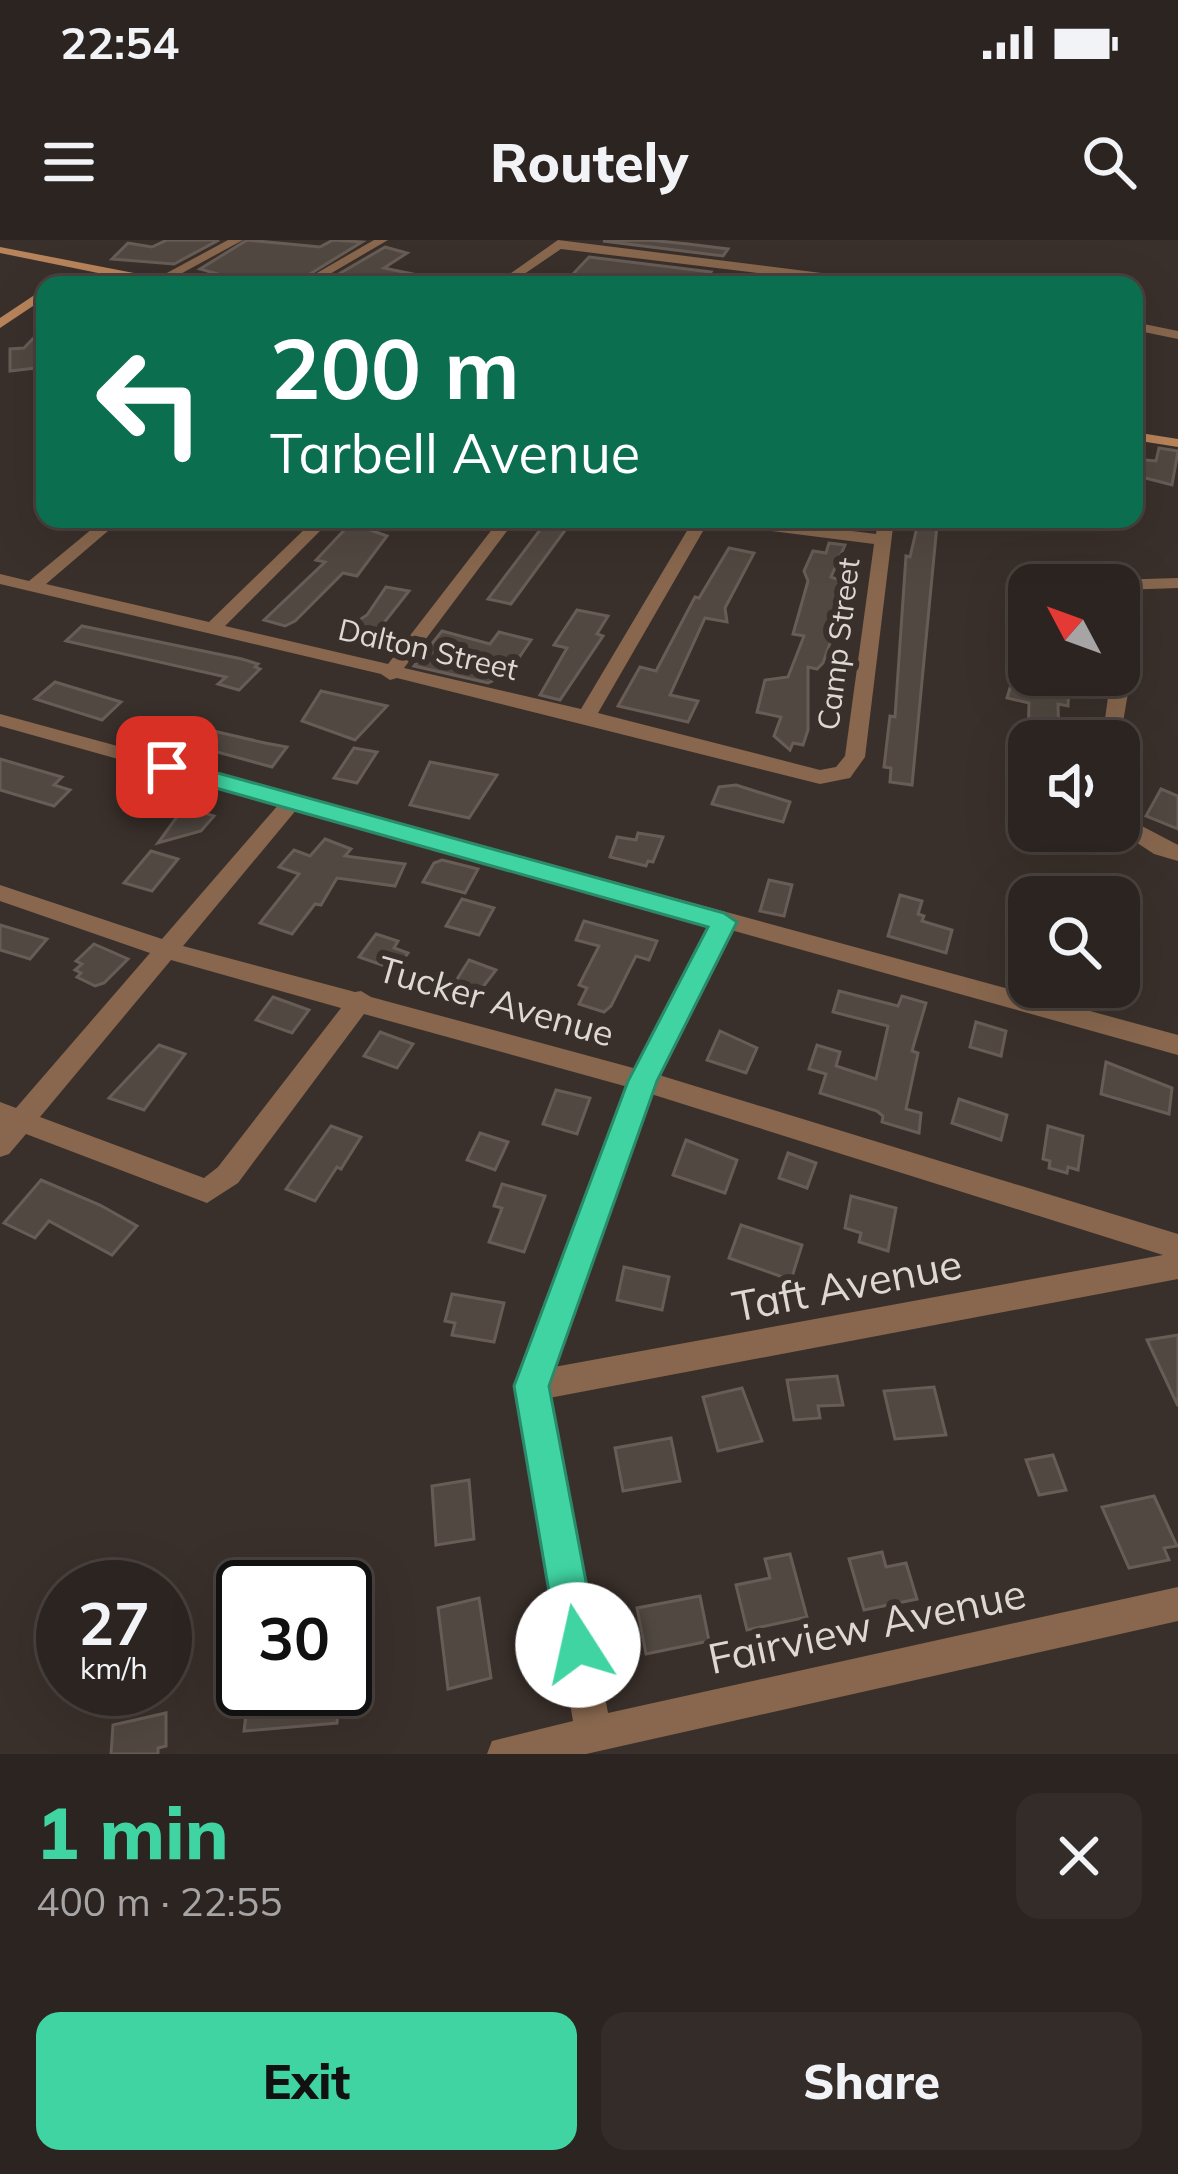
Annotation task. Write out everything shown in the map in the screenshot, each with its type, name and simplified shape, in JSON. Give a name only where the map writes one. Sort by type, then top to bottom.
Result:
[{"type":"main road","points":[[0,249],[21,240]]},
{"type":"main road","points":[[0,249],[132,276]]},
{"type":"main road","points":[[67,276],[80,266]]},
{"type":"main road","points":[[1,323],[36,298]]},
{"type":"main road","points":[[1143,437],[1178,442]]},
{"type":"street","points":[[168,276],[237,240]]},
{"type":"street","points":[[318,276],[382,240]]},
{"type":"street","points":[[513,276],[563,242],[818,276]]},
{"type":"street","points":[[1143,328],[1178,334]]},
{"type":"street","points":[[32,587],[104,528]]},
{"type":"street","points":[[212,629],[315,528]]},
{"type":"street","points":[[390,674],[501,528]]},
{"type":"street","points":[[586,716],[697,528]]},
{"type":"street","points":[[785,528],[882,541]]},
{"type":"street","name":"Camp Street","points":[[843,773],[855,757],[884,528]]},
{"type":"street","name":"Dalton Street","points":[[0,580],[586,716],[820,777],[843,773]]},
{"type":"street","points":[[1140,584],[1178,583]]},
{"type":"street","points":[[0,720],[1178,1045]]},
{"type":"street","points":[[0,1145],[10,1117],[170,951],[292,802]]},
{"type":"street","points":[[1140,835],[1178,853]]},
{"type":"street","name":"Tucker Avenue","points":[[0,893],[170,951],[643,1081],[1178,1247]]},
{"type":"street","points":[[593,1732],[532,1386],[643,1081],[724,922]]},
{"type":"street","points":[[10,1117],[206,1191],[228,1175],[361,1000]]},
{"type":"street","name":"Taft Avenue","points":[[532,1386],[1178,1266]]},
{"type":"street","name":"Fairview Avenue","points":[[505,1754],[1178,1604]]},
{"type":"building","points":[[167,240],[219,240],[174,264],[112,259],[128,243],[152,247]]},
{"type":"building","points":[[247,240],[320,247],[333,240],[362,242],[307,276],[225,276],[200,269]]},
{"type":"building","points":[[649,240],[728,249],[723,256],[603,241]]},
{"type":"building","points":[[385,247],[407,253],[384,268],[422,276],[335,276]]},
{"type":"building","points":[[589,257],[711,272],[708,276],[573,274]]},
{"type":"building","points":[[36,335],[36,368],[10,371],[10,349],[24,348]]},
{"type":"building","points":[[1159,448],[1178,451],[1172,485],[1143,477],[1143,460],[1156,461]]},
{"type":"building","points":[[346,528],[387,536],[357,576],[343,573],[295,621],[285,626],[264,620],[325,562],[316,560]]},
{"type":"building","points":[[541,528],[567,528],[511,604],[488,599]]},
{"type":"building","points":[[917,528],[937,528],[912,785],[890,782],[891,768],[884,767],[890,716],[895,717],[906,556],[910,557]]},
{"type":"building","points":[[829,543],[845,545],[831,577],[849,584],[840,603],[849,604],[842,630],[834,632],[823,663],[817,669],[808,667],[808,730],[803,745],[793,743],[790,750],[774,736],[781,717],[757,712],[765,680],[788,677],[804,636],[793,634],[808,581],[804,571],[813,551],[826,553]]},
{"type":"building","points":[[729,548],[754,553],[725,608],[727,622],[705,618],[670,695],[698,701],[688,722],[618,706],[640,667],[656,671],[695,597],[699,598]]},
{"type":"building","points":[[386,587],[409,591],[368,643],[339,633],[367,615]]},
{"type":"building","points":[[577,610],[608,616],[597,634],[603,636],[560,700],[540,695],[567,648],[554,645]]},
{"type":"building","points":[[82,626],[242,659],[260,669],[239,690],[218,684],[226,677],[66,641]]},
{"type":"building","points":[[442,631],[490,644],[499,632],[531,640],[518,659],[510,657],[488,683],[414,666]]},
{"type":"building","points":[[55,682],[121,702],[102,720],[35,699]]},
{"type":"building","points":[[321,691],[387,706],[355,740],[302,721]]},
{"type":"building","points":[[1068,696],[1068,706],[1058,704],[1058,720],[1029,720],[1029,703],[1007,698]]},
{"type":"building","points":[[209,730],[287,747],[272,767],[195,746]]},
{"type":"building","points":[[354,748],[377,752],[357,783],[334,778]]},
{"type":"building","points":[[0,759],[62,777],[54,785],[70,790],[54,806],[0,790]]},
{"type":"building","points":[[430,762],[497,775],[469,818],[410,805]]},
{"type":"building","points":[[736,785],[790,802],[783,822],[712,804],[719,787]]},
{"type":"building","points":[[1161,789],[1178,796],[1178,829],[1146,816]]},
{"type":"building","points":[[184,807],[214,816],[201,831],[158,843]]},
{"type":"building","points":[[638,833],[663,837],[653,862],[646,866],[610,857],[617,837],[636,840]]},
{"type":"building","points":[[325,839],[351,849],[345,856],[405,864],[395,886],[337,878],[321,905],[315,904],[292,934],[260,923],[299,874],[279,867],[294,850],[310,856]]},
{"type":"building","points":[[151,851],[178,859],[152,891],[124,883]]},
{"type":"building","points":[[442,860],[478,869],[465,893],[423,882],[434,863]]},
{"type":"building","points":[[769,880],[792,885],[784,916],[760,911]]},
{"type":"building","points":[[900,895],[922,901],[918,914],[924,916],[922,921],[952,930],[946,953],[888,936]]},
{"type":"building","points":[[462,899],[494,908],[479,935],[446,926]]},
{"type":"building","points":[[584,921],[657,941],[649,960],[636,956],[604,1012],[579,1004],[587,988],[579,985],[599,946],[576,940]]},
{"type":"building","points":[[0,925],[47,939],[30,959],[0,950]]},
{"type":"building","points":[[376,934],[398,941],[394,948],[408,953],[396,970],[359,957]]},
{"type":"building","points":[[94,944],[128,959],[95,986],[77,977],[81,973],[75,970],[82,964],[76,961]]},
{"type":"building","points":[[469,960],[496,970],[476,996],[454,984]]},
{"type":"building","points":[[839,991],[898,1006],[902,996],[926,1003],[912,1051],[918,1053],[906,1109],[921,1113],[919,1133],[882,1122],[877,1111],[820,1093],[826,1074],[809,1069],[817,1045],[840,1052],[836,1066],[876,1079],[888,1026],[833,1012]]},
{"type":"building","points":[[273,997],[309,1010],[292,1033],[256,1020]]},
{"type":"building","points":[[976,1022],[1006,1031],[1001,1056],[970,1047]]},
{"type":"building","points":[[720,1031],[757,1048],[746,1073],[707,1060]]},
{"type":"building","points":[[380,1032],[413,1044],[397,1068],[364,1056]]},
{"type":"building","points":[[159,1045],[185,1054],[144,1110],[109,1098]]},
{"type":"building","points":[[1106,1062],[1172,1088],[1169,1114],[1101,1094]]},
{"type":"building","points":[[556,1090],[590,1098],[577,1134],[543,1124]]},
{"type":"building","points":[[959,1099],[1007,1115],[1001,1140],[952,1123]]},
{"type":"building","points":[[331,1126],[361,1137],[341,1169],[337,1167],[315,1201],[286,1189]]},
{"type":"building","points":[[1048,1126],[1083,1136],[1078,1170],[1068,1167],[1067,1173],[1049,1168],[1050,1161],[1043,1159]]},
{"type":"building","points":[[480,1133],[508,1142],[495,1170],[467,1160]]},
{"type":"building","points":[[686,1140],[737,1160],[725,1193],[673,1175]]},
{"type":"building","points":[[788,1153],[816,1163],[807,1188],[779,1178]]},
{"type":"building","points":[[41,1180],[137,1226],[112,1255],[49,1221],[35,1238],[4,1223]]},
{"type":"building","points":[[502,1184],[545,1196],[524,1252],[489,1242],[502,1208],[494,1206]]},
{"type":"building","points":[[851,1196],[896,1208],[888,1251],[859,1242],[861,1233],[845,1228]]},
{"type":"building","points":[[741,1225],[802,1245],[791,1280],[729,1258]]},
{"type":"building","points":[[624,1267],[669,1277],[662,1310],[617,1300]]},
{"type":"building","points":[[452,1294],[504,1303],[494,1342],[452,1335],[455,1323],[445,1321]]},
{"type":"building","points":[[1178,1335],[1178,1406],[1147,1340]]},
{"type":"building","points":[[837,1376],[843,1405],[818,1406],[820,1418],[794,1420],[787,1380]]},
{"type":"building","points":[[934,1387],[946,1435],[895,1439],[884,1391]]},
{"type":"building","points":[[742,1388],[762,1441],[718,1451],[703,1397]]},
{"type":"building","points":[[671,1438],[680,1481],[623,1491],[615,1448]]},
{"type":"building","points":[[1053,1455],[1066,1490],[1039,1495],[1026,1460]]},
{"type":"building","points":[[469,1480],[474,1539],[436,1545],[432,1486]]},
{"type":"building","points":[[1154,1496],[1177,1546],[1164,1548],[1169,1560],[1129,1568],[1102,1507]]},
{"type":"building","points":[[882,1552],[886,1567],[906,1563],[917,1599],[864,1610],[849,1559]]},
{"type":"building","points":[[790,1554],[807,1617],[747,1630],[736,1585],[770,1578],[765,1559]]},
{"type":"building","points":[[700,1596],[709,1641],[646,1654],[637,1608]]},
{"type":"building","points":[[479,1598],[491,1678],[448,1689],[438,1608]]},
{"type":"building","points":[[166,1716],[166,1746],[158,1748],[158,1754],[111,1754],[113,1725]]},
{"type":"building","points":[[246,1716],[337,1716],[337,1723],[244,1731]]},
{"type":"route","points":[[167,767],[724,922],[643,1081],[532,1386],[578,1645]]}]
